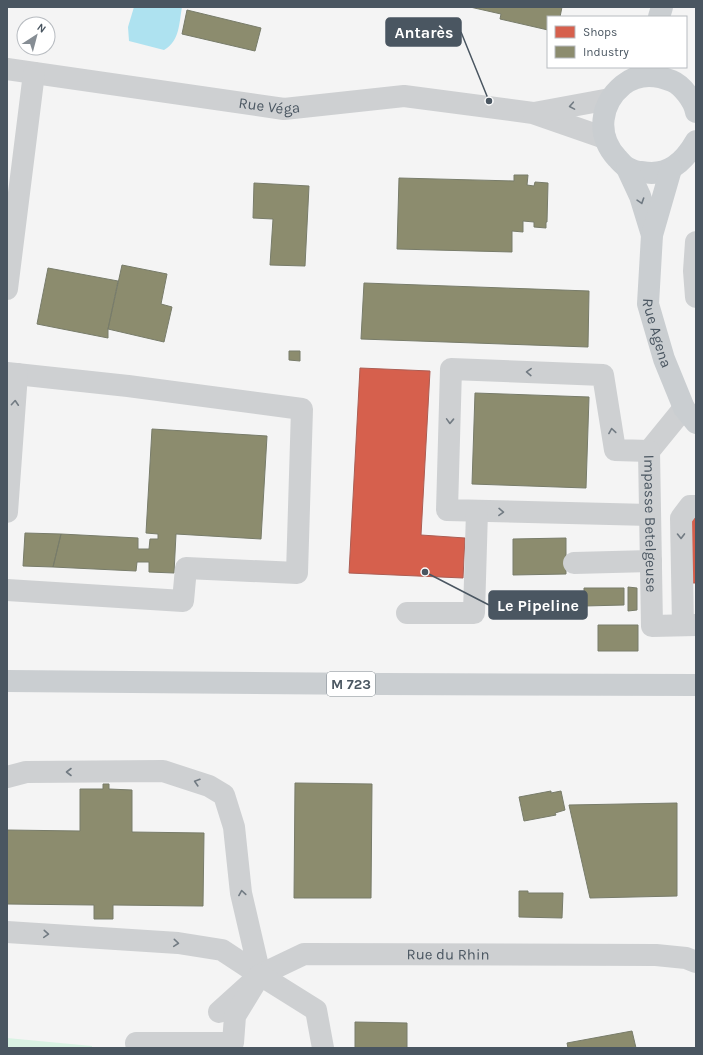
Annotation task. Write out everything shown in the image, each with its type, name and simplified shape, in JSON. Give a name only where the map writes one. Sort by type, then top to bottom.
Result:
[{"type":"main road","points":[[686,90],[659,76],[642,71],[616,91],[610,99],[603,123],[605,138],[610,151],[627,168],[649,174],[671,169],[681,162],[696,141]]},
{"type":"main road","name":"Rue Agena","points":[[627,168],[640,196],[652,235]]},
{"type":"main road","name":"Rue Agena","points":[[671,169],[652,235],[648,304],[664,359],[690,416]]},
{"type":"main road","name":"M 723","points":[[7,681],[696,685]]},
{"type":"street","name":"Rue Véga","points":[[7,69],[284,109],[404,96],[533,113],[605,138]]},
{"type":"street","points":[[7,289],[34,73]]},
{"type":"street","name":"Rue Véga","points":[[533,113],[610,99]]},
{"type":"street","points":[[696,242],[694,271],[696,297]]},
{"type":"street","points":[[649,451],[615,450],[603,375],[451,369],[446,510],[650,515]]},
{"type":"street","points":[[7,512],[12,374],[128,386],[302,409],[297,573],[186,568],[184,601],[7,590]]},
{"type":"street","name":"Impasse Betelgeuse","points":[[689,625],[652,626],[649,451],[690,416]]},
{"type":"street","points":[[689,625],[681,518],[690,506],[696,506]]},
{"type":"street","points":[[407,613],[474,613],[477,511]]},
{"type":"street","points":[[574,563],[651,561]]},
{"type":"street","points":[[7,777],[26,772],[163,771],[209,786],[224,795],[234,827],[241,893],[260,975],[235,1016],[233,1043],[136,1043],[137,1048]]},
{"type":"street","points":[[7,932],[178,943],[222,950],[316,1010],[323,1048]]},
{"type":"street","name":"Rue du Rhin","points":[[219,1012],[260,975],[304,954],[656,955],[686,958],[696,962]]},
{"type":"green space","points":[[7,1038],[92,1046],[92,1048],[7,1048]]},
{"type":"water","points":[[134,7],[182,7],[176,37],[164,50],[129,41],[128,27]]},
{"type":"building: Shops","points":[[360,368],[430,371],[421,535],[465,538],[463,578],[349,573]]},
{"type":"building: Shops","points":[[691,518],[696,518],[696,583],[692,583]]},
{"type":"building: Industry","points":[[470,7],[562,7],[560,16],[547,16],[547,30],[500,19],[501,14]]},
{"type":"building: Industry","points":[[187,10],[261,28],[255,51],[182,34]]},
{"type":"building: Industry","points":[[514,175],[528,175],[527,185],[534,186],[535,182],[548,183],[547,222],[546,228],[534,227],[534,222],[523,221],[523,232],[512,231],[512,252],[397,249],[399,178],[514,181]]},
{"type":"building: Industry","points":[[254,183],[309,186],[305,266],[270,265],[273,219],[253,218]]},
{"type":"building: Industry","points":[[122,265],[167,274],[161,304],[172,307],[164,342],[108,329]]},
{"type":"building: Industry","points":[[48,268],[118,281],[108,329],[108,338],[37,324]]},
{"type":"building: Industry","points":[[364,283],[589,291],[588,347],[361,339]]},
{"type":"building: Industry","points":[[289,351],[300,351],[300,361],[289,360]]},
{"type":"building: Industry","points":[[475,393],[589,397],[586,488],[472,484]]},
{"type":"building: Industry","points":[[152,429],[267,436],[261,539],[176,534],[174,573],[149,572],[149,562],[137,562],[136,571],[53,567],[61,534],[138,538],[138,549],[149,549],[150,539],[158,539],[158,534],[146,533]]},
{"type":"building: Industry","points":[[25,533],[61,534],[53,567],[23,566]]},
{"type":"building: Industry","points":[[566,538],[566,574],[513,575],[513,539]]},
{"type":"building: Industry","points":[[628,587],[637,588],[637,610],[628,611]]},
{"type":"building: Industry","points":[[584,588],[624,588],[624,605],[584,606]]},
{"type":"building: Industry","points":[[598,625],[638,625],[638,651],[598,651]]},
{"type":"building: Industry","points":[[295,783],[372,784],[371,898],[294,898]]},
{"type":"building: Industry","points":[[103,784],[109,784],[109,789],[132,790],[132,832],[204,833],[203,906],[113,905],[113,919],[94,919],[94,905],[7,904],[7,830],[80,831],[80,789],[103,789]]},
{"type":"building: Industry","points":[[551,791],[551,793],[561,791],[565,810],[555,813],[556,815],[524,821],[519,797]]},
{"type":"building: Industry","points":[[677,803],[677,896],[590,898],[569,805]]},
{"type":"building: Industry","points":[[519,891],[528,891],[528,893],[563,893],[562,918],[519,917]]},
{"type":"building: Industry","points":[[355,1022],[407,1023],[407,1048],[355,1048]]},
{"type":"building: Industry","points":[[632,1031],[636,1048],[568,1048],[567,1043]]},
{"type":"place","name":"Antarès","points":[[489,101]]},
{"type":"place","name":"Le Pipeline","points":[[425,572]]}]
